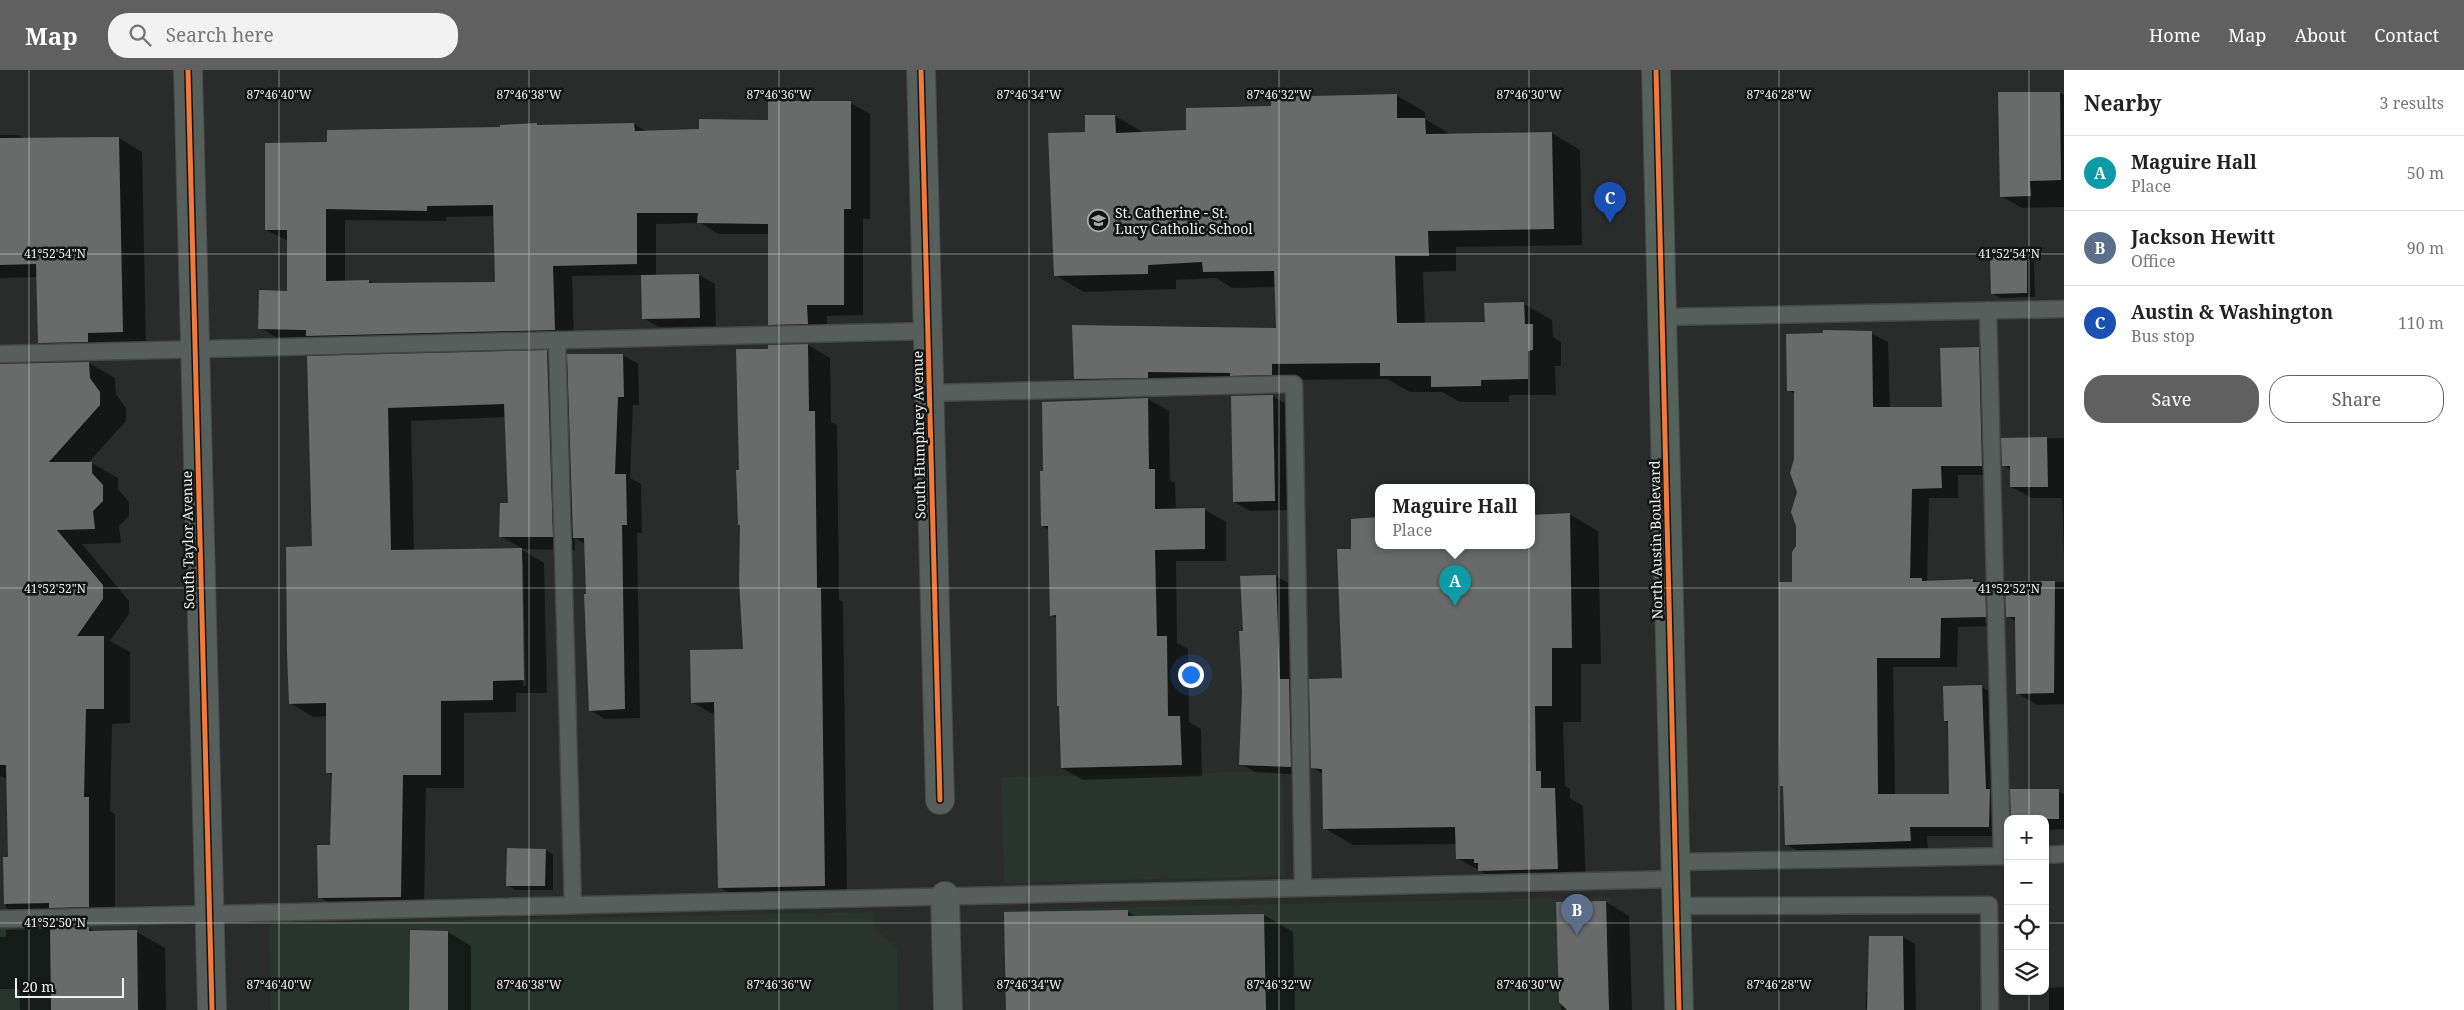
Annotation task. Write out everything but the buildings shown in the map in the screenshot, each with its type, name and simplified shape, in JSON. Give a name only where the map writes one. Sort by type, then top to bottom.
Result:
[{"type":"street","name":"South Taylor Avenue","points":[[188,70],[212,1010]]},
{"type":"street","name":"South Humphrey Avenue","points":[[921,70],[940,800]]},
{"type":"street","name":"North Austin Boulevard","points":[[1656,70],[1679,1010]]},
{"type":"street","points":[[945,896],[948,1010]]},
{"type":"lane","points":[[1662,317],[2064,309]]},
{"type":"lane","points":[[1988,310],[2004,824]]},
{"type":"lane","points":[[0,354],[928,331]]},
{"type":"lane","points":[[557,340],[573,905]]},
{"type":"lane","points":[[930,393],[1294,384],[1303,888]]},
{"type":"lane","points":[[2049,855],[2064,854]]},
{"type":"lane","points":[[0,919],[1303,888],[2004,856]]},
{"type":"lane","points":[[1676,906],[1989,905],[1990,1010]]},
{"type":"shaded area","points":[[1282,771],[1285,876],[1004,883],[1001,777]]},
{"type":"shaded area","points":[[1610,897],[1613,1010],[1007,1010],[1004,910]]},
{"type":"shaded area","points":[[874,912],[875,929],[897,948],[898,1010],[271,1010],[269,924]]},
{"type":"shaded area","points":[[138,924],[140,1010],[0,1010],[0,927]]},
{"type":"cycle path","points":[[188,70],[212,1010]]},
{"type":"cycle path","points":[[921,70],[940,800]]},
{"type":"cycle path","points":[[1656,70],[1679,1010]]},
{"type":"place","name":"St. Catherine - St. Lucy Catholic School","points":[[1099,221]]},
{"type":"place","name":"Austin & Washington","points":[[1610,223]]},
{"type":"place","name":"Maguire Hall","points":[[1455,606]]},
{"type":"place","name":"Jackson Hewitt","points":[[1577,935]]}]
